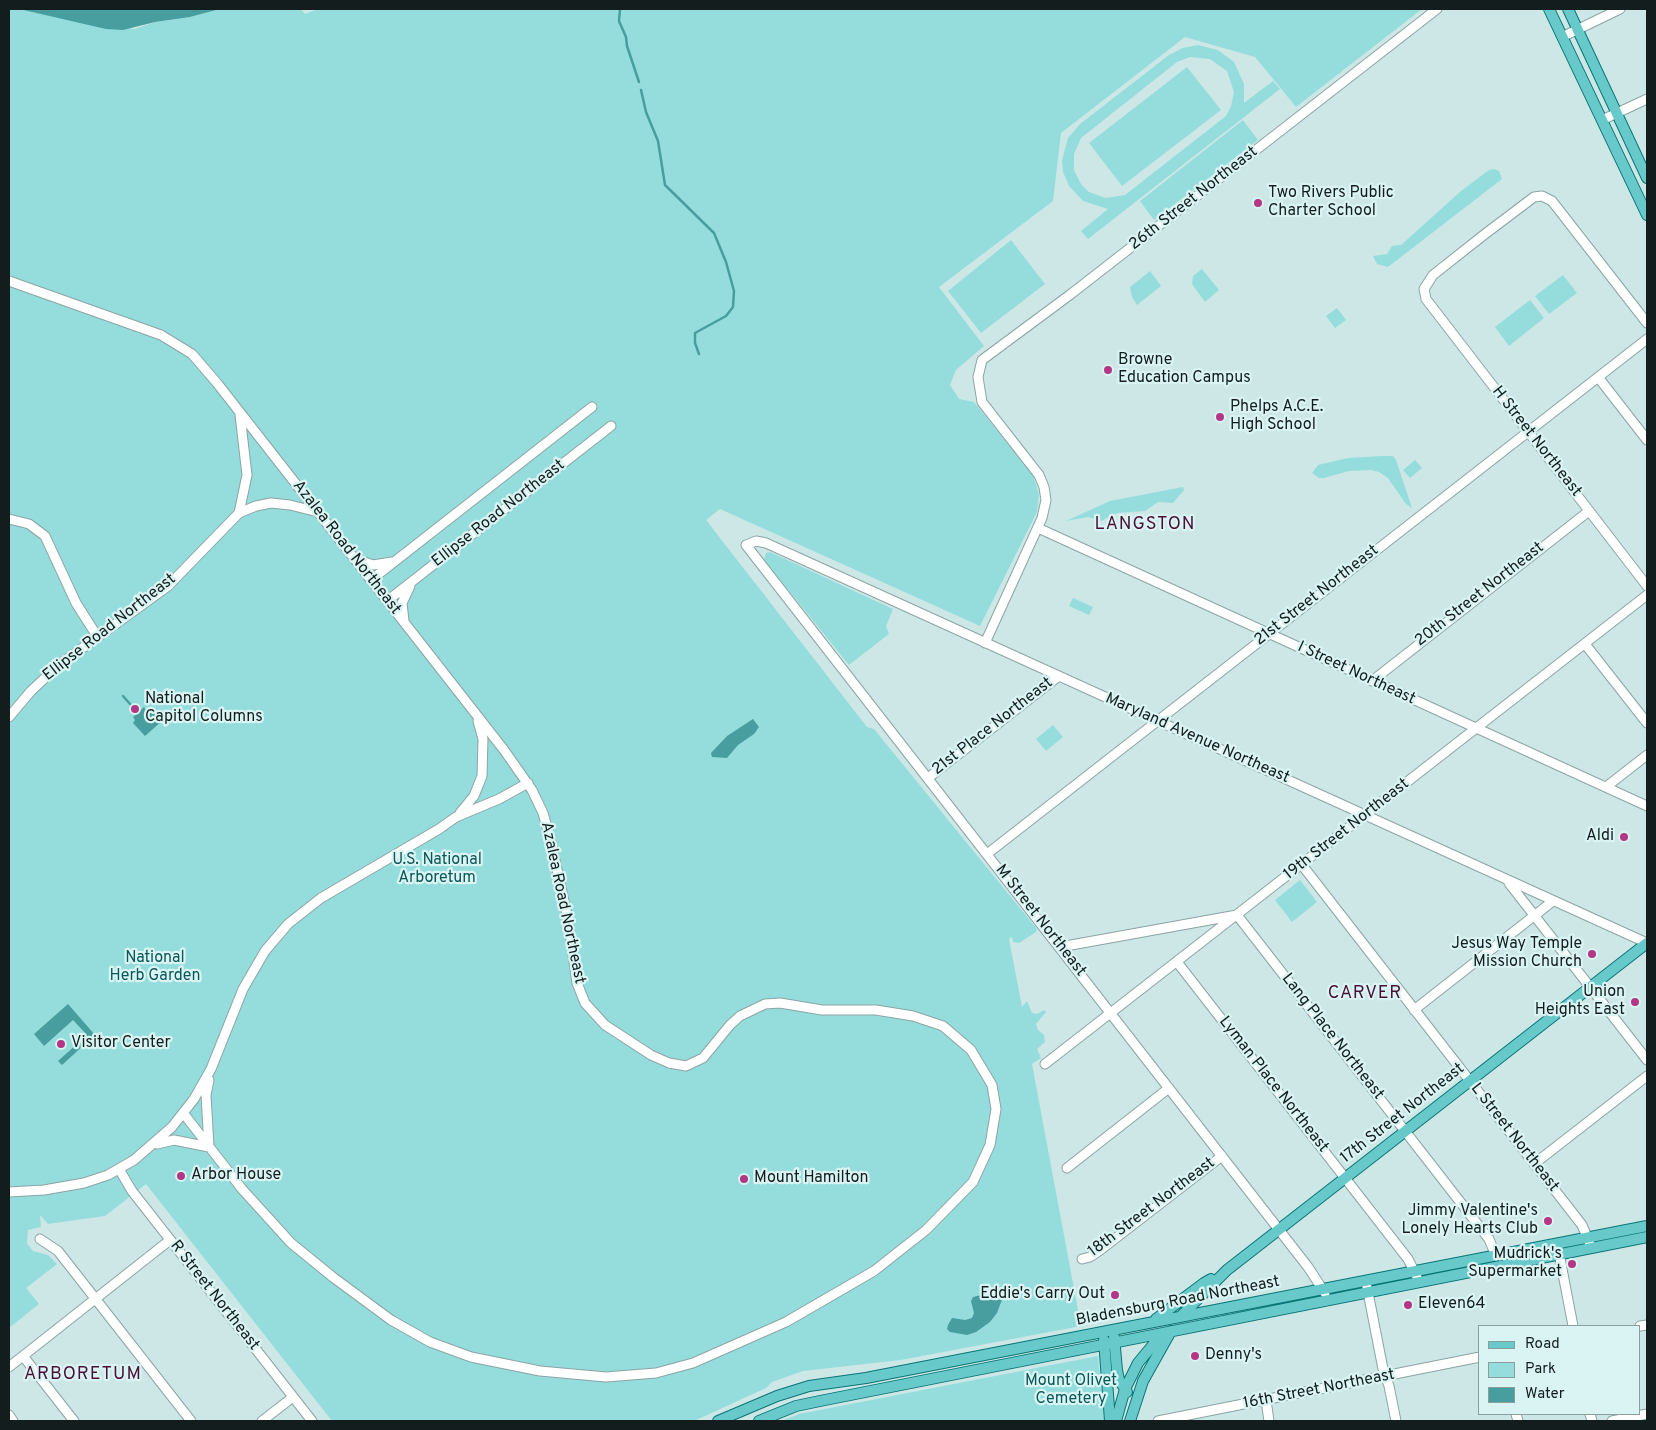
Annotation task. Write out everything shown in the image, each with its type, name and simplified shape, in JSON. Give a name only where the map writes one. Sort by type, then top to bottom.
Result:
[{"type":"main road","points":[[1549,9],[1647,215]]},
{"type":"main road","points":[[1568,9],[1647,178]]},
{"type":"main road","name":"17th Street Northeast","points":[[1165,1334],[1220,1276],[1647,943]]},
{"type":"main road","name":"Bladensburg Road Northeast","points":[[1590,1244],[1647,1226]]},
{"type":"main road","name":"Bladensburg Road Northeast","points":[[759,1421],[812,1402],[1165,1334],[1325,1296],[1417,1277],[1590,1244],[1647,1237]]},
{"type":"main road","name":"Bladensburg Road Northeast","points":[[1417,1277],[1496,1256],[1558,1250]]},
{"type":"main road","points":[[1154,1321],[1204,1283],[1220,1276]]},
{"type":"main road","name":"Bladensburg Road Northeast","points":[[718,1421],[777,1396],[809,1386],[866,1378],[1182,1316],[1325,1296]]},
{"type":"main road","points":[[1110,1421],[1110,1344],[1113,1330]]},
{"type":"main road","points":[[1102,1332],[1110,1344],[1125,1390],[1136,1402]]},
{"type":"main road","points":[[1116,1421],[1125,1390],[1138,1363],[1165,1334]]},
{"type":"main road","points":[[1130,1421],[1143,1382],[1165,1334]]},
{"type":"main road","points":[[1002,1351],[1004,1364]]},
{"type":"main road","points":[[968,1358],[970,1371]]},
{"type":"street","name":"26th Street Northeast","points":[[1038,528],[1046,504],[1043,482],[982,402],[978,377],[982,360],[1071,294],[1437,9]]},
{"type":"street","points":[[1562,37],[1620,9]]},
{"type":"street","points":[[1602,120],[1647,98]]},
{"type":"street","name":"H Street Northeast","points":[[1647,323],[1552,201],[1542,196],[1534,197],[1485,234],[1428,280],[1424,289],[1426,299],[1647,586]]},
{"type":"street","name":"Azalea Road Northeast","points":[[9,281],[161,335],[192,354],[217,383],[528,783],[540,806],[547,826],[568,919],[577,983],[585,1003],[600,1020],[623,1039],[651,1055],[669,1064],[686,1066],[701,1060],[737,1018],[751,1009],[765,1004],[780,1003],[822,1010],[876,1010],[912,1016],[935,1022],[953,1033],[974,1054],[988,1077],[995,1096],[995,1121],[988,1150],[978,1174],[962,1195],[920,1236],[874,1271],[828,1300],[759,1336],[693,1364],[670,1371],[627,1376],[577,1376],[514,1366],[460,1354],[430,1342],[391,1320],[291,1243],[248,1196],[184,1114]]},
{"type":"street","name":"21st Street Northeast","points":[[987,854],[1647,339]]},
{"type":"street","points":[[1598,377],[1647,440]]},
{"type":"street","points":[[371,580],[592,407]]},
{"type":"street","points":[[239,513],[245,494],[247,475],[240,412]]},
{"type":"street","name":"Ellipse Road Northeast","points":[[387,601],[611,426]]},
{"type":"street","name":"Ellipse Road Northeast","points":[[9,717],[48,675],[97,636],[164,590],[239,513],[256,506],[271,503],[290,505],[318,512]]},
{"type":"street","name":"20th Street Northeast","points":[[1372,681],[1589,511]]},
{"type":"street","points":[[9,519],[29,524],[44,536],[76,603],[97,636]]},
{"type":"street","points":[[985,643],[1038,528]]},
{"type":"street","name":"I Street Northeast","points":[[1038,528],[1647,806]]},
{"type":"street","name":"Maryland Avenue Northeast","points":[[746,545],[756,540],[766,544],[1647,943]]},
{"type":"street","name":"M Street Northeast","points":[[746,545],[1279,1229],[1325,1296]]},
{"type":"street","points":[[353,557],[373,565],[396,559]]},
{"type":"street","points":[[404,623],[402,603],[404,595],[412,582]]},
{"type":"street","name":"19th Street Northeast","points":[[1045,1064],[1647,595]]},
{"type":"street","points":[[1585,644],[1647,722]]},
{"type":"street","name":"21st Place Northeast","points":[[928,778],[1059,676]]},
{"type":"street","name":"Azalea Road Northeast","points":[[456,816],[474,796],[482,776],[483,739],[475,714]]},
{"type":"street","points":[[1606,787],[1647,755]]},
{"type":"street","points":[[9,1192],[57,1188],[92,1180],[119,1169],[150,1147],[184,1114],[211,1069],[243,989],[265,950],[288,924],[321,898],[439,829],[456,816],[499,798],[528,783]]},
{"type":"street","name":"L Street Northeast","points":[[1302,865],[1582,1225],[1590,1244]]},
{"type":"street","points":[[1508,881],[1647,1060]]},
{"type":"street","points":[[1414,1010],[1552,901]]},
{"type":"street","points":[[1060,947],[1237,916]]},
{"type":"street","name":"Lang Place Northeast","points":[[1237,916],[1489,1239],[1496,1256]]},
{"type":"street","name":"Lyman Place Northeast","points":[[1176,962],[1408,1259],[1417,1277]]},
{"type":"street","points":[[150,1147],[162,1141],[174,1140],[210,1147],[206,1095],[211,1069]]},
{"type":"street","points":[[1534,1164],[1647,1076]]},
{"type":"street","points":[[1067,1168],[1169,1088]]},
{"type":"street","name":"18th Street Northeast","points":[[1082,1259],[1090,1257],[1099,1251],[1222,1156]]},
{"type":"street","name":"R Street Northeast","points":[[119,1169],[132,1191],[312,1421]]},
{"type":"street","points":[[40,1239],[58,1251],[191,1421]]},
{"type":"street","points":[[9,1367],[170,1240]]},
{"type":"street","points":[[1558,1250],[1573,1325]]},
{"type":"street","points":[[1367,1288],[1396,1421]]},
{"type":"street","points":[[23,1356],[74,1421]]},
{"type":"street","name":"16th Street Northeast","points":[[1158,1421],[1478,1358]]},
{"type":"street","points":[[262,1421],[293,1397]]},
{"type":"street","points":[[1266,1400],[1269,1421]]},
{"type":"street","points":[[1612,1421],[1647,1414]]},
{"type":"street","points":[[9,1415],[13,1421]]},
{"type":"green space","name":"U.S. National Arboretum","points":[[9,9],[19,9],[82,22],[135,29],[155,22],[190,17],[220,9],[301,9],[305,14],[318,9],[1422,9],[1296,107],[1255,57],[1185,37],[1061,133],[1053,201],[939,287],[984,346],[956,370],[950,385],[959,399],[974,402],[1033,475],[1039,494],[1037,512],[980,626],[720,509],[706,520],[867,727],[874,729],[1037,929],[1036,932],[1019,943],[1013,942],[1012,937],[1009,939],[1022,1007],[1027,1001],[1032,1013],[1037,1014],[1044,1010],[1046,1012],[1036,1024],[1038,1030],[1044,1035],[1045,1042],[1037,1049],[1041,1058],[1032,1064],[1081,1326],[901,1360],[803,1371],[772,1382],[766,1388],[694,1421],[332,1421],[146,1184],[105,1216],[48,1224],[40,1215],[41,1227],[28,1230],[27,1243],[33,1251],[48,1255],[57,1264],[26,1288],[39,1304],[9,1328]]},
{"type":"green space","points":[[1198,45],[1218,50],[1234,62],[1244,84],[1244,103],[1273,81],[1280,89],[1088,239],[1081,231],[1108,209],[1083,201],[1069,186],[1063,172],[1062,160],[1068,138],[1080,124],[1169,55],[1183,48]],"holes":[[[1190,57],[1210,59],[1227,71],[1234,92],[1231,106],[1226,116],[1125,195],[1106,198],[1089,192],[1081,184],[1074,170],[1074,154],[1081,138],[1177,62]]]},
{"type":"green space","points":[[1187,67],[1221,110],[1122,186],[1089,143]]},
{"type":"green space","points":[[1243,120],[1258,140],[1154,220],[1140,201]]},
{"type":"green space","points":[[1489,170],[1499,171],[1502,179],[1388,267],[1377,264],[1373,256],[1387,254],[1392,246],[1401,245],[1461,191]]},
{"type":"green space","points":[[1011,240],[1045,284],[981,333],[948,291]]},
{"type":"green space","points":[[1202,269],[1219,290],[1205,302],[1192,284],[1193,276]]},
{"type":"green space","points":[[1150,271],[1161,286],[1137,305],[1132,297],[1130,287]]},
{"type":"green space","points":[[1563,275],[1577,293],[1549,314],[1535,296]]},
{"type":"green space","points":[[1530,300],[1544,318],[1509,346],[1495,327]]},
{"type":"green space","points":[[1337,308],[1346,320],[1335,328],[1326,316]]},
{"type":"green space","points":[[1393,456],[1396,460],[1412,508],[1406,504],[1388,478],[1379,472],[1371,470],[1349,471],[1324,478],[1319,478],[1312,473],[1318,465],[1348,458]]},
{"type":"green space","points":[[1415,460],[1422,468],[1410,478],[1403,470]]},
{"type":"green space","points":[[1183,487],[1184,490],[1173,503],[1158,502],[1145,511],[1117,513],[1101,521],[1088,517],[1066,521],[1110,501]]},
{"type":"green space","points":[[770,552],[893,609],[886,626],[889,634],[849,665],[764,560],[766,553]]},
{"type":"green space","points":[[1073,598],[1093,607],[1089,615],[1069,606]]},
{"type":"green space","points":[[1053,725],[1063,737],[1046,751],[1036,739]]},
{"type":"green space","points":[[1300,880],[1317,902],[1292,922],[1275,900]]},
{"type":"green space","name":"Mount Olivet Cemetery","points":[[1098,1356],[1104,1421],[782,1421],[799,1414]]},
{"type":"water","points":[[19,9],[220,9],[123,30],[106,29]]},
{"type":"water","points":[[144,707],[146,710],[149,708],[162,721],[145,736],[133,723],[135,720],[133,717]]},
{"type":"water","points":[[753,719],[759,727],[754,734],[738,745],[727,758],[712,757],[711,753],[727,736]]},
{"type":"water","points":[[68,1004],[95,1035],[62,1065],[58,1061],[87,1035],[73,1020],[44,1046],[34,1034]]},
{"type":"water","points":[[982,1283],[984,1288],[1000,1293],[1003,1297],[997,1313],[990,1322],[976,1332],[967,1335],[950,1332],[947,1329],[952,1318],[965,1320],[972,1318],[974,1313],[971,1301],[973,1297],[981,1295]]},
{"type":"waterway","points":[[620,9],[619,21],[626,37],[627,46],[639,82]]},
{"type":"waterway","points":[[641,90],[646,112],[658,141],[665,185],[714,233],[726,262],[734,291],[733,307],[726,316],[695,333],[695,343],[699,354]]},
{"type":"waterway","points":[[123,696],[138,713]]},
{"type":"place","name":"Two Rivers Public Charter School","points":[[1258,203]]},
{"type":"place","name":"Browne Education Campus","points":[[1108,370]]},
{"type":"place","name":"Phelps A.C.E. High School","points":[[1220,417]]},
{"type":"place","name":"National Capitol Columns","points":[[135,709]]},
{"type":"place","name":"Aldi","points":[[1624,837]]},
{"type":"place","name":"Jesus Way Temple Mission Church","points":[[1592,954]]},
{"type":"place","name":"Union Heights East","points":[[1635,1002]]},
{"type":"place","name":"Visitor Center","points":[[61,1044]]},
{"type":"place","name":"Arbor House","points":[[181,1176]]},
{"type":"place","name":"Mount Hamilton","points":[[744,1179]]},
{"type":"place","name":"Jimmy Valentine's Lonely Hearts Club","points":[[1548,1221]]},
{"type":"place","name":"Mudrick's Supermarket","points":[[1572,1264]]},
{"type":"place","name":"Eddie's Carry Out","points":[[1115,1295]]},
{"type":"place","name":"Eleven64","points":[[1408,1305]]},
{"type":"place","name":"Denny's","points":[[1195,1356]]},
{"type":"district","name":"LANGSTON","points":[[1145,525]]},
{"type":"district","name":"CARVER","points":[[1365,994]]},
{"type":"district","name":"ARBORETUM","points":[[83,1375]]},
{"type":"park label","name":"National Herb Garden","points":[[155,968]]}]
